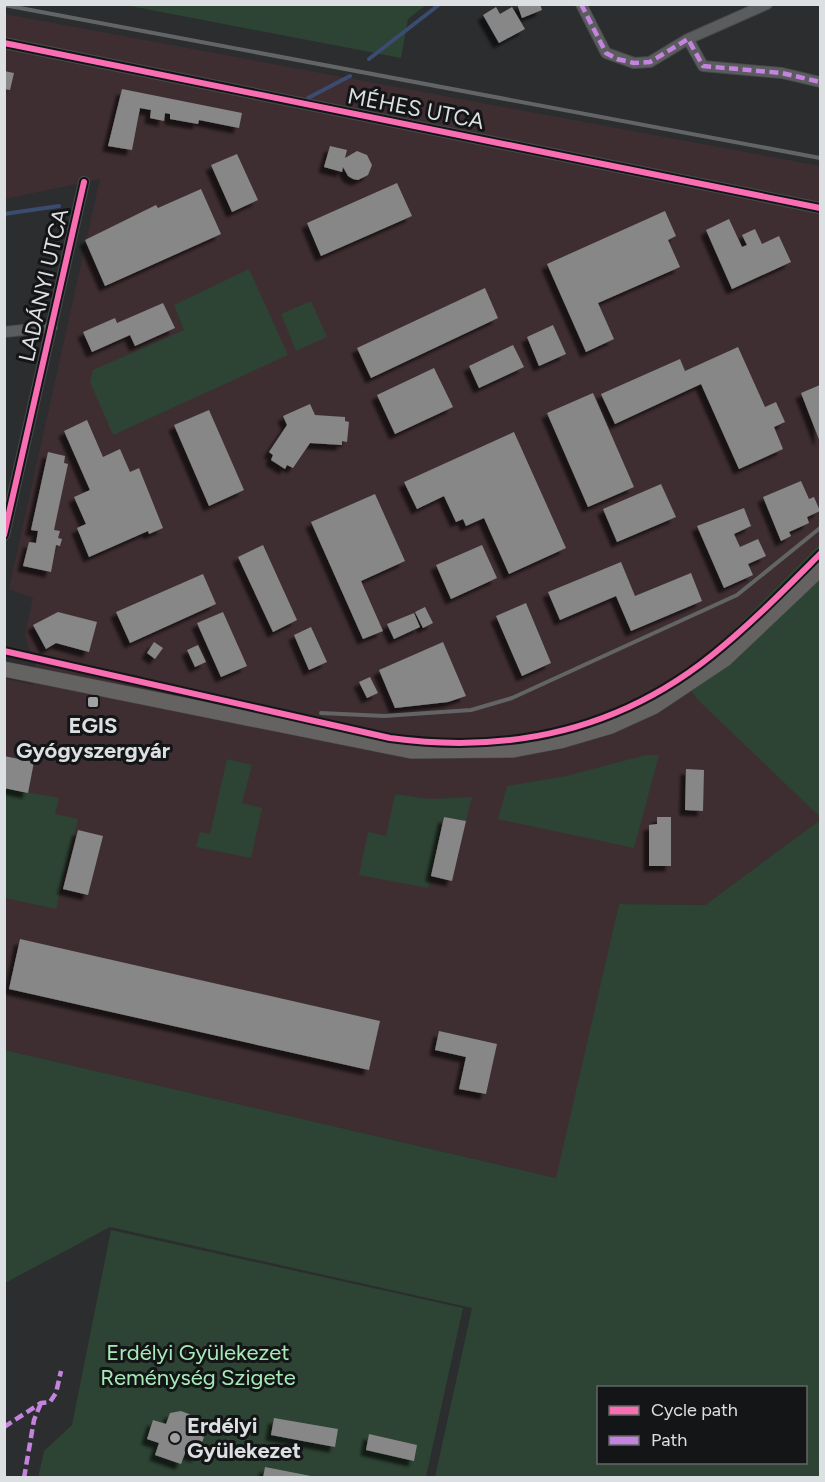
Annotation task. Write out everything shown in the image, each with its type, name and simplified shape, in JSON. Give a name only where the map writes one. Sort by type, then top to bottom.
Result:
[{"type":"main road","points":[[4,669],[411,751],[432,753],[513,750],[560,741],[611,726],[652,707],[725,659],[820,569]]},
{"type":"street","points":[[581,4],[606,53],[617,59],[634,63],[650,62],[688,39],[766,4]]},
{"type":"street","points":[[688,39],[703,66],[782,73],[820,82]]},
{"type":"street","name":"MÉHES UTCA","points":[[4,43],[820,208]]},
{"type":"street","name":"LADÁNYI UTCA","points":[[4,535],[84,182]]},
{"type":"street","points":[[4,332],[52,327]]},
{"type":"shaded area","points":[[5,14],[820,166],[820,544],[707,656],[681,675],[820,817],[820,820],[705,905],[619,904],[557,1178],[5,1050],[5,679],[33,685],[36,658],[30,652],[25,635],[33,598],[9,589],[100,179],[5,199]]},
{"type":"green space","points":[[125,5],[426,5],[408,19],[401,58]]},
{"type":"green space","points":[[249,269],[288,355],[113,435],[90,382],[93,370],[184,330],[174,305]]},
{"type":"green space","points":[[311,301],[327,337],[296,351],[281,314]]},
{"type":"green space","points":[[820,544],[820,817],[697,699],[681,675],[707,656]]},
{"type":"green space","points":[[646,755],[659,755],[634,848],[498,819],[507,786],[566,776]]},
{"type":"green space","points":[[227,759],[252,765],[242,803],[262,808],[251,858],[196,847],[200,832],[210,834]]},
{"type":"green space","points":[[5,788],[59,798],[55,814],[78,819],[56,909],[5,898]]},
{"type":"green space","points":[[395,794],[430,799],[472,797],[466,821],[443,817],[428,888],[359,875],[368,832],[386,836]]},
{"type":"green space","points":[[820,820],[820,1477],[435,1477],[472,1308],[110,1227],[5,1283],[5,1050],[556,1178],[619,904],[705,905]]},
{"type":"green space","name":"Erdélyi Gyülekezet Reménység Szigete","points":[[111,1230],[463,1308],[426,1477],[38,1478],[44,1451],[72,1425]]},
{"type":"building","points":[[517,4],[540,4],[542,10],[522,18]]},
{"type":"building","points":[[496,7],[500,14],[512,7],[525,29],[499,43],[483,15]]},
{"type":"building","points":[[4,71],[14,73],[10,90],[4,89]]},
{"type":"building","points":[[122,89],[242,113],[239,128],[199,120],[198,124],[170,119],[170,114],[165,113],[164,121],[150,118],[151,110],[140,108],[132,150],[108,146]]},
{"type":"building","points":[[330,146],[347,150],[345,158],[357,151],[367,155],[372,165],[368,175],[358,180],[348,176],[343,167],[342,172],[324,167]]},
{"type":"building","points":[[237,154],[258,200],[232,212],[211,165]]},
{"type":"building","points":[[397,183],[412,216],[321,256],[307,223]]},
{"type":"building","points":[[201,189],[221,234],[105,286],[85,240],[156,205],[158,208]]},
{"type":"building","points":[[665,211],[676,236],[668,240],[680,267],[598,303],[614,339],[586,352],[547,264]]},
{"type":"building","points":[[729,219],[742,247],[747,245],[742,235],[755,229],[762,244],[779,236],[791,262],[732,289],[706,230]]},
{"type":"building","points":[[485,288],[498,318],[371,378],[357,348]]},
{"type":"building","points":[[163,303],[175,328],[135,346],[130,335],[92,352],[83,332],[115,318],[117,323]]},
{"type":"building","points":[[553,325],[566,354],[539,366],[527,337]]},
{"type":"building","points":[[513,345],[524,367],[479,388],[469,366]]},
{"type":"building","points":[[738,347],[765,407],[776,402],[785,422],[774,427],[783,449],[739,469],[701,384],[615,424],[601,394],[680,359],[685,371]]},
{"type":"building","points":[[434,368],[453,407],[395,434],[377,395]]},
{"type":"building","points":[[820,385],[820,442],[801,393]]},
{"type":"building","points":[[593,393],[634,487],[588,507],[547,413]]},
{"type":"building","points":[[310,404],[315,415],[345,417],[345,421],[349,422],[347,442],[342,441],[342,445],[310,443],[293,468],[287,465],[285,469],[271,460],[273,455],[269,452],[287,425],[283,416]]},
{"type":"building","points":[[209,410],[244,490],[209,506],[174,425]]},
{"type":"building","points":[[87,420],[103,457],[120,449],[130,472],[139,468],[163,528],[149,534],[148,531],[89,557],[77,528],[86,524],[74,497],[90,490],[64,431]]},
{"type":"building","points":[[514,432],[566,548],[509,574],[484,518],[466,526],[463,519],[456,522],[444,496],[417,509],[404,482]]},
{"type":"building","points":[[48,452],[65,456],[64,463],[68,464],[54,530],[60,531],[58,538],[62,539],[60,546],[56,545],[51,572],[23,566],[29,542],[36,543],[38,531],[31,530]]},
{"type":"building","points":[[801,481],[809,499],[814,497],[820,511],[807,517],[809,523],[789,532],[791,536],[781,541],[763,497]]},
{"type":"building","points":[[661,484],[676,517],[617,542],[603,509]]},
{"type":"building","points":[[375,494],[405,561],[361,581],[383,631],[363,639],[311,522]]},
{"type":"building","points":[[744,508],[751,526],[734,534],[740,547],[758,539],[766,556],[748,564],[753,575],[724,588],[697,526]]},
{"type":"building","points":[[263,545],[297,620],[273,632],[238,557]]},
{"type":"building","points":[[482,545],[497,578],[451,599],[436,565]]},
{"type":"building","points":[[621,562],[635,596],[691,573],[702,601],[631,631],[616,596],[560,620],[548,592]]},
{"type":"building","points":[[203,574],[216,604],[130,643],[116,612]]},
{"type":"building","points":[[526,603],[551,663],[522,676],[496,616]]},
{"type":"building","points":[[425,607],[433,623],[423,628],[415,612]]},
{"type":"building","points":[[58,612],[97,622],[89,652],[56,643],[46,649],[33,625]]},
{"type":"building","points":[[223,612],[247,666],[221,677],[197,623]]},
{"type":"building","points":[[414,613],[420,627],[394,639],[387,624]]},
{"type":"building","points":[[311,627],[327,662],[309,670],[294,635]]},
{"type":"building","points":[[154,642],[163,648],[155,659],[147,653]]},
{"type":"building","points":[[443,642],[466,696],[448,702],[395,708],[379,670]]},
{"type":"building","points":[[198,645],[206,662],[195,667],[187,650]]},
{"type":"building","points":[[370,677],[378,693],[367,698],[359,682]]},
{"type":"building","points":[[4,756],[34,762],[28,793],[4,788]]},
{"type":"building","points":[[686,769],[704,770],[703,811],[685,810]]},
{"type":"building","points":[[444,817],[466,821],[452,881],[431,876]]},
{"type":"building","points":[[657,817],[671,817],[671,866],[649,866],[649,825],[657,824]]},
{"type":"building","points":[[78,830],[103,836],[88,895],[63,889]]},
{"type":"building","points":[[20,939],[380,1021],[369,1070],[9,989]]},
{"type":"building","points":[[439,1031],[497,1044],[486,1094],[459,1089],[466,1057],[435,1050]]},
{"type":"building","name":"Erdélyi Gyülekezet","points":[[181,1411],[189,1414],[196,1422],[193,1433],[204,1437],[197,1457],[185,1453],[181,1464],[155,1455],[159,1443],[147,1439],[153,1420],[166,1424],[170,1413]]},
{"type":"building","points":[[274,1418],[338,1429],[335,1447],[271,1435]]},
{"type":"building","points":[[369,1434],[417,1445],[414,1461],[366,1450]]},
{"type":"building","points":[[265,1467],[311,1476],[311,1478],[263,1478]]},
{"type":"waterway","points":[[369,59],[440,4]]},
{"type":"waterway","points":[[308,98],[350,76]]},
{"type":"waterway","points":[[4,214],[59,206]]},
{"type":"railway","points":[[4,5],[820,158]]},
{"type":"railway","points":[[321,713],[384,716],[471,710],[512,698],[737,595],[820,528]]},
{"type":"marked path","points":[[581,4],[606,53],[617,59],[634,63],[650,62],[688,39],[703,66],[782,73],[820,82]]},
{"type":"marked path","points":[[4,1427],[41,1403],[50,1402],[56,1393],[61,1371]]},
{"type":"marked path","points":[[24,1478],[34,1420],[41,1403]]},
{"type":"cycle path","points":[[4,43],[820,208]]},
{"type":"cycle path","points":[[4,535],[84,182]]},
{"type":"cycle path","points":[[4,651],[390,738],[434,742],[518,739],[559,731],[599,719],[638,703],[675,682],[740,632],[820,554]]},
{"type":"place","name":"EGIS Gyógyszergyár","points":[[93,702]]},
{"type":"place","name":"Erdélyi Gyülekezet","points":[[175,1438]]}]
